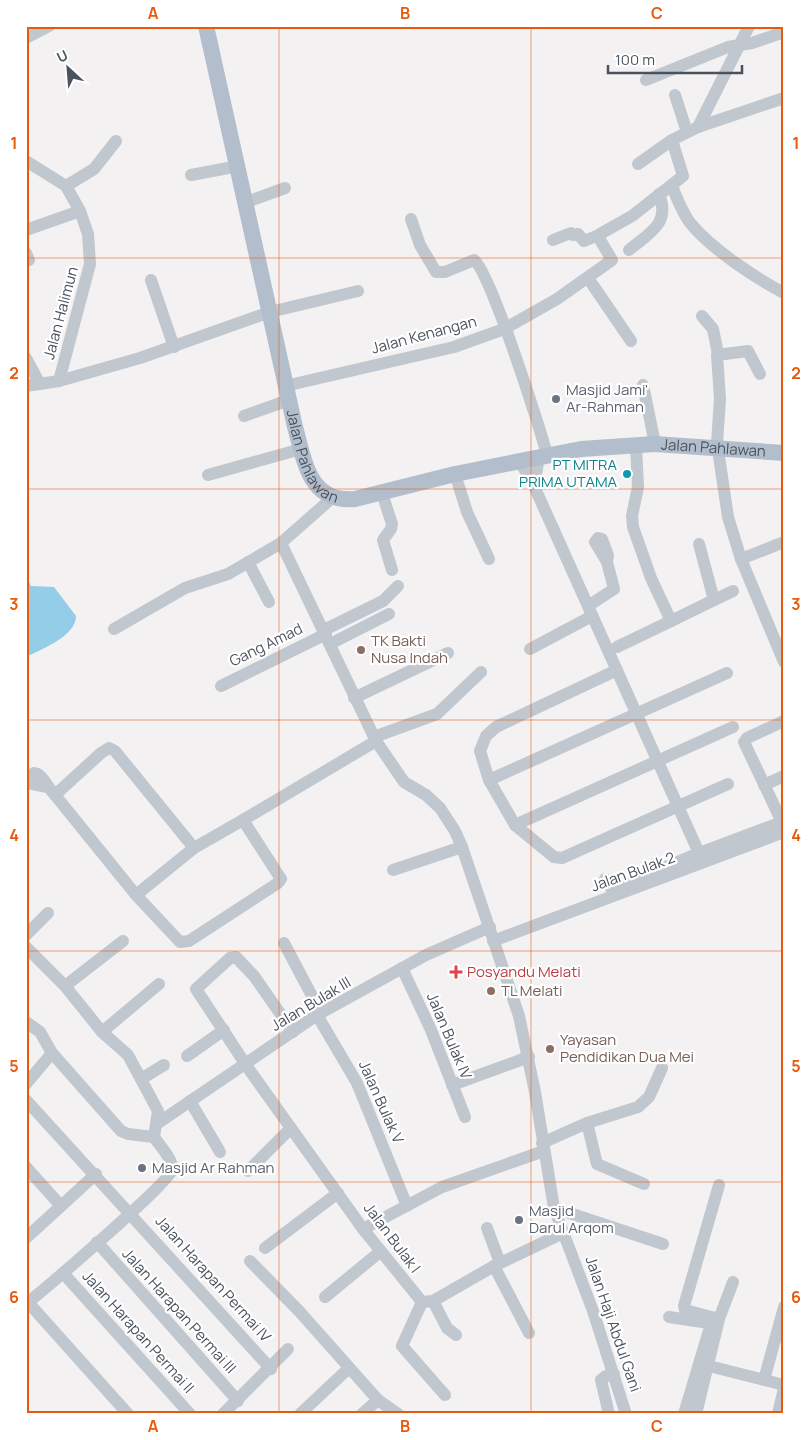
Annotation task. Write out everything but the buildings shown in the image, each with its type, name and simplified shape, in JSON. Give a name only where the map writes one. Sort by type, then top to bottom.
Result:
[{"type":"main road","name":"Jalan Pahlawan","points":[[206,26],[239,166],[287,393],[301,450],[314,482],[332,498],[346,500],[519,460],[597,448],[655,444],[784,454]]},
{"type":"street","points":[[32,32],[49,26]]},
{"type":"street","points":[[692,130],[749,26]]},
{"type":"street","points":[[646,80],[728,47],[760,41],[784,32]]},
{"type":"street","points":[[675,95],[692,130]]},
{"type":"street","points":[[638,164],[672,140],[692,130],[784,98]]},
{"type":"street","points":[[553,240],[571,233],[573,235],[578,234],[584,241],[599,236],[632,216],[682,178],[684,173],[672,140]]},
{"type":"street","points":[[66,186],[94,169],[116,141]]},
{"type":"street","name":"Jalan Halimun","points":[[26,161],[66,186],[80,211],[88,234],[90,264],[59,381]]},
{"type":"street","points":[[191,175],[239,166]]},
{"type":"street","points":[[672,186],[690,223],[700,234],[753,276],[784,293]]},
{"type":"street","points":[[247,202],[285,188]]},
{"type":"street","points":[[629,250],[660,223],[664,209],[659,194]]},
{"type":"street","points":[[26,230],[80,211]]},
{"type":"street","points":[[411,219],[420,245],[436,272],[445,272],[477,260],[487,279],[504,329],[522,373],[543,456],[534,486]]},
{"type":"street","name":"Jalan Kenangan","points":[[244,416],[287,393],[454,347],[504,329],[557,299],[612,260],[599,236]]},
{"type":"street","points":[[588,278],[630,341]]},
{"type":"street","points":[[151,280],[174,347]]},
{"type":"street","points":[[26,386],[59,381],[174,347],[270,312],[358,291]]},
{"type":"street","points":[[702,316],[713,329],[718,354],[720,399],[717,449],[728,517],[740,559],[784,662]]},
{"type":"street","points":[[718,354],[748,351],[760,374]]},
{"type":"street","points":[[26,358],[40,384]]},
{"type":"street","points":[[643,385],[655,444]]},
{"type":"street","points":[[636,446],[638,487],[632,516],[633,527],[651,578],[671,621]]},
{"type":"street","points":[[208,474],[301,450]]},
{"type":"street","points":[[519,460],[534,486],[698,853]]},
{"type":"street","points":[[455,474],[467,512],[489,559]]},
{"type":"street","points":[[382,493],[392,524],[390,531],[383,540],[392,570]]},
{"type":"street","points":[[114,629],[185,588],[223,576],[281,543],[332,498]]},
{"type":"street","points":[[740,559],[784,542]]},
{"type":"street","name":"Jalan Haji Abdul Gani","points":[[281,543],[375,740],[404,782],[426,795],[440,808],[462,847],[519,1016],[529,1057],[554,1208],[593,1311],[626,1414]]},
{"type":"street","points":[[699,544],[714,600]]},
{"type":"street","points":[[248,562],[269,602]]},
{"type":"street","points":[[530,649],[590,611],[614,589],[607,562]]},
{"type":"street","points":[[327,636],[383,601],[398,586]]},
{"type":"street","points":[[617,647],[734,591]]},
{"type":"street","points":[[327,636],[389,614]]},
{"type":"street","name":"Gang Amad","points":[[221,686],[327,636]]},
{"type":"street","points":[[354,698],[448,653]]},
{"type":"street","points":[[616,670],[496,727],[486,736],[480,751],[490,780],[515,825],[558,858],[728,784]]},
{"type":"street","points":[[136,895],[194,848],[375,740],[437,714],[481,672]]},
{"type":"street","points":[[490,780],[728,673]]},
{"type":"street","points":[[605,879],[610,886],[615,888],[698,853],[783,825],[744,745],[744,740],[784,721]]},
{"type":"street","points":[[515,825],[733,727]]},
{"type":"street","points":[[194,848],[113,749],[108,748],[51,791],[136,895],[178,940],[185,942],[278,883],[280,877],[243,820]]},
{"type":"street","points":[[764,785],[784,776]]},
{"type":"street","name":"Jalan Bulak 2","points":[[493,941],[783,825]]},
{"type":"street","points":[[392,870],[462,847]]},
{"type":"street","points":[[26,935],[48,913]]},
{"type":"street","name":"Jalan Bulak III","points":[[158,1123],[319,1014],[402,968],[490,927]]},
{"type":"street","points":[[65,986],[123,941]]},
{"type":"street","name":"Jalan Bulak V","points":[[284,943],[360,1091],[407,1206]]},
{"type":"street","points":[[26,947],[65,986],[102,1032],[128,1055],[158,1111],[158,1123],[154,1129],[154,1137],[171,1163],[172,1170],[166,1179],[63,1273],[27,1302],[128,1414]]},
{"type":"street","name":"Jalan Bulak I","points":[[293,1032],[254,976],[236,958],[230,958],[196,991],[224,1030],[245,1064],[363,1229],[427,1302],[447,1328],[456,1334]]},
{"type":"street","name":"Jalan Bulak IV","points":[[402,968],[430,1030],[465,1117]]},
{"type":"street","points":[[102,1032],[159,984]]},
{"type":"street","points":[[26,1022],[40,1032],[52,1053],[121,1131],[128,1134],[154,1137]]},
{"type":"street","points":[[188,1056],[224,1030]]},
{"type":"street","points":[[26,1084],[52,1053]]},
{"type":"street","points":[[452,1085],[529,1057]]},
{"type":"street","points":[[141,1078],[164,1065]]},
{"type":"street","points":[[363,1229],[463,1178],[543,1147],[587,1123],[638,1107],[645,1103],[662,1068]]},
{"type":"street","points":[[190,1101],[220,1152]]},
{"type":"street","name":"Jalan Harapan Permai IV","points":[[27,1102],[96,1174],[271,1369]]},
{"type":"street","points":[[587,1123],[597,1164],[644,1184]]},
{"type":"street","points":[[248,1171],[291,1128]]},
{"type":"street","points":[[26,1167],[61,1206]]},
{"type":"street","points":[[27,1236],[96,1174]]},
{"type":"street","points":[[719,1185],[684,1306],[685,1310],[720,1319]]},
{"type":"street","points":[[265,1248],[338,1193]]},
{"type":"street","points":[[554,1208],[662,1244]]},
{"type":"street","points":[[487,1228],[497,1265],[529,1333]]},
{"type":"street","points":[[445,1395],[402,1346],[427,1302],[563,1233]]},
{"type":"street","name":"Jalan Harapan Permai III","points":[[96,1242],[238,1400]]},
{"type":"street","points":[[325,1297],[381,1251]]},
{"type":"street","points":[[250,1261],[378,1400],[398,1414]]},
{"type":"street","name":"Jalan Harapan Permai II","points":[[63,1273],[190,1414]]},
{"type":"street","points":[[696,1414],[720,1319],[733,1282]]},
{"type":"street","points":[[764,1380],[784,1307]]},
{"type":"street","points":[[669,1317],[709,1323],[710,1327],[684,1414]]},
{"type":"street","points":[[223,1414],[271,1369],[288,1350]]},
{"type":"street","points":[[709,1366],[784,1387],[778,1414]]},
{"type":"street","points":[[300,1414],[349,1368]]},
{"type":"street","points":[[609,1414],[601,1380],[606,1376],[614,1374]]},
{"type":"street","points":[[362,1414],[378,1400]]},
{"type":"water","points":[[26,576],[31,586],[54,587],[76,616],[75,623],[64,636],[26,657]]},
{"type":"place","name":"Masjid Jami' Ar-Rahman","points":[[556,399]]},
{"type":"place","name":"PT MITRA PRIMA UTAMA","points":[[627,474]]},
{"type":"place","name":"TK Bakti Nusa Indah","points":[[361,650]]},
{"type":"place","name":"Posyandu Melati","points":[[456,972]]},
{"type":"place","name":"TL Melati","points":[[491,991]]},
{"type":"place","name":"Yayasan Pendidikan Dua Mei","points":[[550,1049]]},
{"type":"place","name":"Masjid Ar Rahman","points":[[142,1168]]},
{"type":"place","name":"Masjid Darul Arqom","points":[[519,1220]]}]
